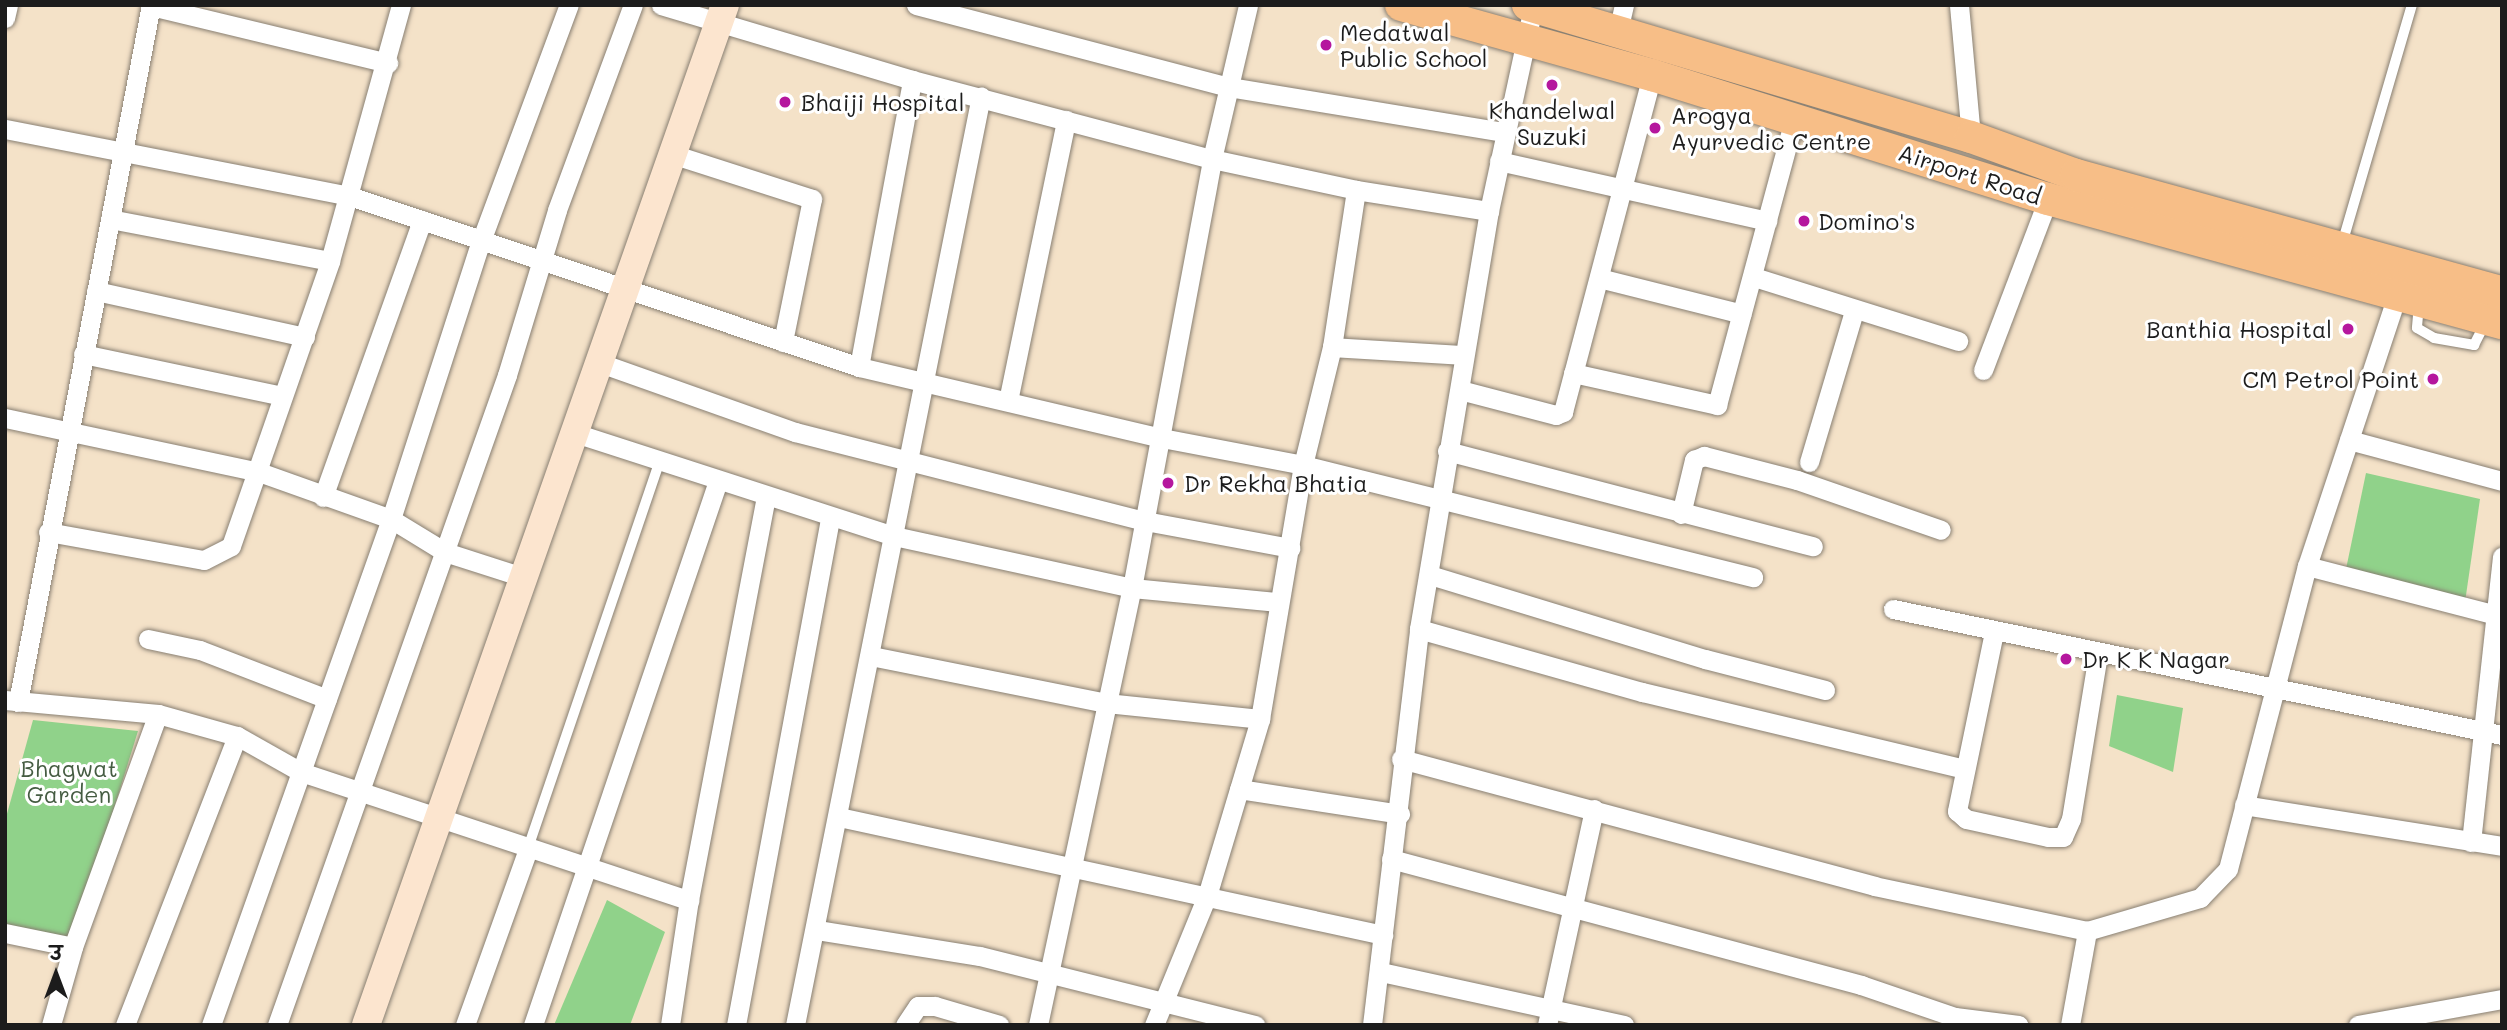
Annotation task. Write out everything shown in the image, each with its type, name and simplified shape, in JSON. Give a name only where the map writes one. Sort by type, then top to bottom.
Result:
[{"type":"main road","name":"Airport Road","points":[[1401,5],[1652,75],[2048,199],[2496,311]]},
{"type":"main road","name":"Airport Road","points":[[1530,6],[1621,18],[2076,175],[2341,248],[2408,287]]},
{"type":"street","points":[[5,18],[8,5]]},
{"type":"street","points":[[388,63],[151,5],[83,354],[72,428],[12,701],[158,714],[237,736],[301,772],[439,815],[586,870],[689,900]]},
{"type":"street","points":[[48,532],[204,560],[231,546],[259,472],[330,261],[388,63],[401,5]]},
{"type":"street","points":[[211,1025],[391,519],[481,241],[569,5]]},
{"type":"street","points":[[277,1025],[445,552],[541,262],[633,5]]},
{"type":"street","points":[[661,5],[721,14],[912,80],[1212,159],[1356,190],[1489,211]]},
{"type":"street","points":[[916,5],[1229,87],[1504,132]]},
{"type":"street","points":[[1038,1025],[1075,866],[1105,703],[1132,588],[1212,159],[1248,5]]},
{"type":"street","points":[[1959,5],[1971,137]]},
{"type":"street","points":[[1372,1025],[1381,972],[1391,859],[1400,814],[1401,759],[1419,629],[1489,211],[1530,6]]},
{"type":"street","points":[[366,1025],[721,14]]},
{"type":"street","points":[[1460,390],[1560,415],[1652,75]]},
{"type":"street","points":[[859,367],[912,80]]},
{"type":"street","points":[[795,1025],[817,930],[921,383],[981,96]]},
{"type":"street","points":[[1573,373],[1714,407],[1754,277],[1794,119]]},
{"type":"street","points":[[1009,401],[1066,120]]},
{"type":"street","points":[[5,129],[350,196],[859,367],[1162,438],[1303,465],[1753,577]]},
{"type":"street","points":[[672,154],[812,199],[783,342]]},
{"type":"street","points":[[1499,161],[1621,186],[1767,221]]},
{"type":"street","points":[[1154,1025],[1207,896],[1260,719],[1303,465],[1332,346],[1356,190]]},
{"type":"street","points":[[1983,370],[2048,199]]},
{"type":"street","points":[[110,219],[330,261]]},
{"type":"street","points":[[323,497],[422,220]]},
{"type":"street","points":[[1754,277],[1854,311],[1958,341]]},
{"type":"street","points":[[1599,278],[1742,314]]},
{"type":"street","points":[[1401,759],[1874,886],[2087,931],[2200,898],[2216,885],[2228,869],[2307,566],[2349,440],[2408,287]]},
{"type":"street","points":[[96,291],[304,337]]},
{"type":"street","points":[[1809,462],[1854,311]]},
{"type":"street","points":[[1332,346],[1464,355]]},
{"type":"street","points":[[83,354],[283,396]]},
{"type":"street","points":[[600,363],[795,432],[1145,521],[1291,548]]},
{"type":"street","points":[[5,418],[72,428],[259,472],[391,519],[445,552],[523,577]]},
{"type":"street","points":[[575,433],[830,519],[894,536],[1132,588],[1278,602]]},
{"type":"street","points":[[2349,440],[2502,481]]},
{"type":"street","points":[[1447,452],[1813,546]]},
{"type":"street","points":[[1681,514],[1694,460],[1704,456],[1797,480],[1941,530]]},
{"type":"street","points":[[533,1025],[718,481]]},
{"type":"street","points":[[670,1025],[689,900],[766,498]]},
{"type":"street","points":[[736,1025],[830,519]]},
{"type":"street","points":[[2471,842],[2494,734],[2496,615],[2502,557]]},
{"type":"street","points":[[2307,566],[2496,615]]},
{"type":"street","points":[[1430,575],[1693,655],[1825,690]]},
{"type":"street","points":[[1893,609],[2098,654],[2494,734]]},
{"type":"street","points":[[1419,629],[1642,692],[1965,769]]},
{"type":"street","points":[[1994,632],[1965,769],[1959,815],[2063,837],[2071,819],[2098,654]]},
{"type":"street","points":[[148,639],[200,650],[327,699]]},
{"type":"street","points":[[871,656],[1105,703],[1260,719]]},
{"type":"street","points":[[51,1025],[73,947],[158,714]]},
{"type":"street","points":[[125,1025],[237,736]]},
{"type":"street","points":[[1239,789],[1400,814]]},
{"type":"street","points":[[2244,805],[2502,846]]},
{"type":"street","points":[[1548,1016],[1594,809]]},
{"type":"street","points":[[839,817],[1383,934]]},
{"type":"street","points":[[465,1025],[528,849]]},
{"type":"street","points":[[1391,859],[1861,985],[1954,1021],[2018,1025]]},
{"type":"street","points":[[817,930],[980,956],[1164,999],[1255,1025]]},
{"type":"street","points":[[2070,1025],[2087,931]]},
{"type":"street","points":[[5,933],[73,947]]},
{"type":"street","points":[[1381,972],[1548,1016],[1624,1025]]},
{"type":"street","points":[[2358,1025],[2438,1018],[2502,999]]},
{"type":"street","points":[[905,1025],[918,1006],[999,1025]]},
{"type":"lane","points":[[2341,248],[2412,5]]},
{"type":"lane","points":[[528,849],[660,461]]},
{"type":"green space","points":[[2366,473],[2480,499],[2465,602],[2346,569]]},
{"type":"green space","points":[[2117,695],[2183,708],[2173,772],[2109,746]]},
{"type":"green space","name":"Bhagwat Garden","points":[[33,720],[138,731],[73,941],[5,926],[5,821]]},
{"type":"green space","points":[[607,900],[665,932],[630,1025],[554,1025]]},
{"type":"place","name":"Medatwal Public School","points":[[1326,45]]},
{"type":"place","name":"Khandelwal Suzuki","points":[[1552,85]]},
{"type":"place","name":"Bhaiji Hospital","points":[[785,102]]},
{"type":"place","name":"Arogya Ayurvedic Centre","points":[[1655,128]]},
{"type":"place","name":"Domino's","points":[[1804,221]]},
{"type":"place","name":"Banthia Hospital","points":[[2348,329]]},
{"type":"place","name":"CM Petrol Point","points":[[2433,379]]},
{"type":"place","name":"Dr Rekha Bhatia","points":[[1168,483]]},
{"type":"place","name":"Dr K K Nagar","points":[[2066,659]]}]
